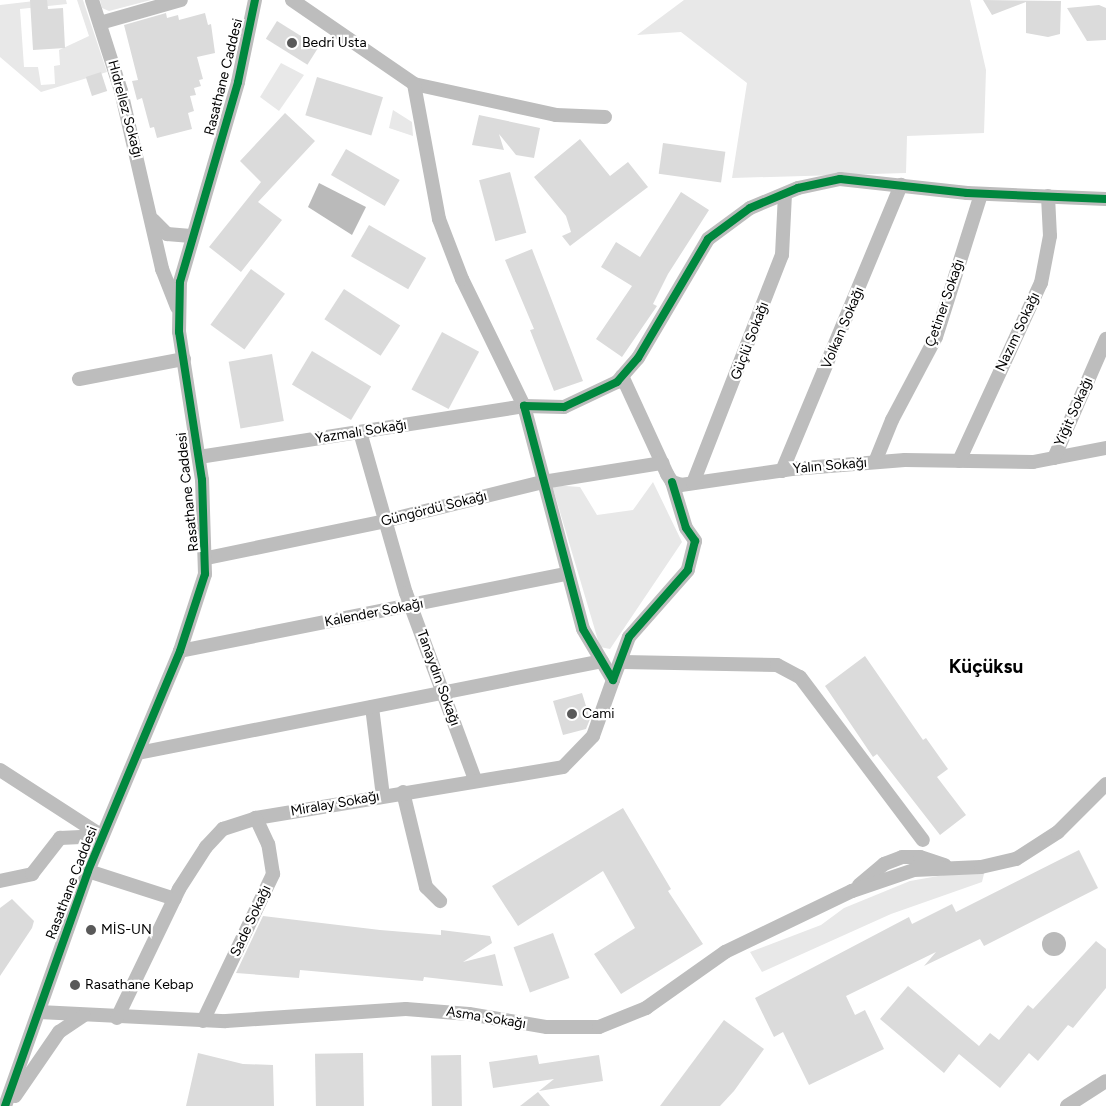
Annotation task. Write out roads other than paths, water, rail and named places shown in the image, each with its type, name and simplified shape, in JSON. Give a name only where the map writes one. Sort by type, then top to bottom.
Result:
[{"type":"street","name":"Hıdrellez Sokağı","points":[[92,0],[100,23],[153,219],[165,278],[178,309]]},
{"type":"street","points":[[100,23],[181,0]]},
{"type":"street","name":"Rasathane Caddesi","points":[[6,1106],[88,871],[180,651],[201,592],[207,558],[199,457],[178,309],[182,268],[231,108],[255,0]]},
{"type":"street","points":[[292,0],[414,84],[556,115],[605,117]]},
{"type":"street","points":[[414,84],[439,218],[462,279],[524,406],[567,574],[584,629],[613,680]]},
{"type":"street","points":[[672,482],[622,376],[638,358],[708,239],[750,208],[785,194],[840,179],[981,194],[1106,199]]},
{"type":"street","name":"Volkan Sokağı","points":[[782,471],[901,185]]},
{"type":"street","name":"Güçlü Sokağı","points":[[693,483],[782,255],[785,194]]},
{"type":"street","name":"Çetiner Sokağı","points":[[875,462],[892,420],[936,337],[981,194]]},
{"type":"street","name":"Nazım Sokağı","points":[[959,461],[1041,283],[1050,236],[1048,196]]},
{"type":"street","points":[[153,219],[167,234],[191,236]]},
{"type":"street","name":"Yiğit Sokağı","points":[[1054,458],[1106,339]]},
{"type":"street","points":[[79,379],[184,359]]},
{"type":"street","name":"Yazmalı Sokağı","points":[[199,457],[524,406],[564,407],[622,376]]},
{"type":"street","name":"Tanaydın Sokağı","points":[[360,432],[411,606],[475,780]]},
{"type":"street","name":"Yalın Sokağı","points":[[672,482],[693,483],[782,471],[875,462],[1034,462],[1106,448]]},
{"type":"street","name":"Güngördü Sokağı","points":[[207,558],[385,521],[543,482],[662,463]]},
{"type":"street","name":"Miralay Sokağı","points":[[117,1018],[175,899],[206,847],[223,829],[256,818],[475,780],[563,767],[593,736],[613,680],[623,662],[629,637],[688,570],[695,541],[686,528],[672,482]]},
{"type":"street","name":"Kalender Sokağı","points":[[180,651],[567,574]]},
{"type":"street","points":[[138,753],[443,690],[602,661]]},
{"type":"street","points":[[623,662],[777,665],[800,677],[923,840]]},
{"type":"street","points":[[372,706],[383,796]]},
{"type":"street","points":[[0,770],[102,836]]},
{"type":"street","name":"Asma Sokağı","points":[[39,1012],[117,1018],[203,1021],[406,1010],[469,1014],[547,1027],[599,1027],[646,1008],[725,952],[852,891],[884,864],[902,857],[920,857],[950,867],[981,867],[1016,859],[1058,832],[1106,784]]},
{"type":"street","points":[[403,792],[426,887],[440,901]]},
{"type":"street","name":"Sade Sokağı","points":[[203,1021],[273,874],[268,844],[256,818]]},
{"type":"street","points":[[0,881],[32,874],[60,838],[102,836]]},
{"type":"street","points":[[88,871],[175,899]]},
{"type":"street","points":[[6,1106],[59,1032],[84,1015]]},
{"type":"street","points":[[1067,1106],[1106,1081]]},
{"type":"place","name":"Bedri Usta","points":[[292,43]]},
{"type":"place","name":"Cami","points":[[572,714]]},
{"type":"place","name":"MİS-UN","points":[[91,930]]},
{"type":"place","name":"Rasathane Kebap","points":[[75,985]]},
{"type":"district","name":"Küçüksu","points":[[986,667]]}]
